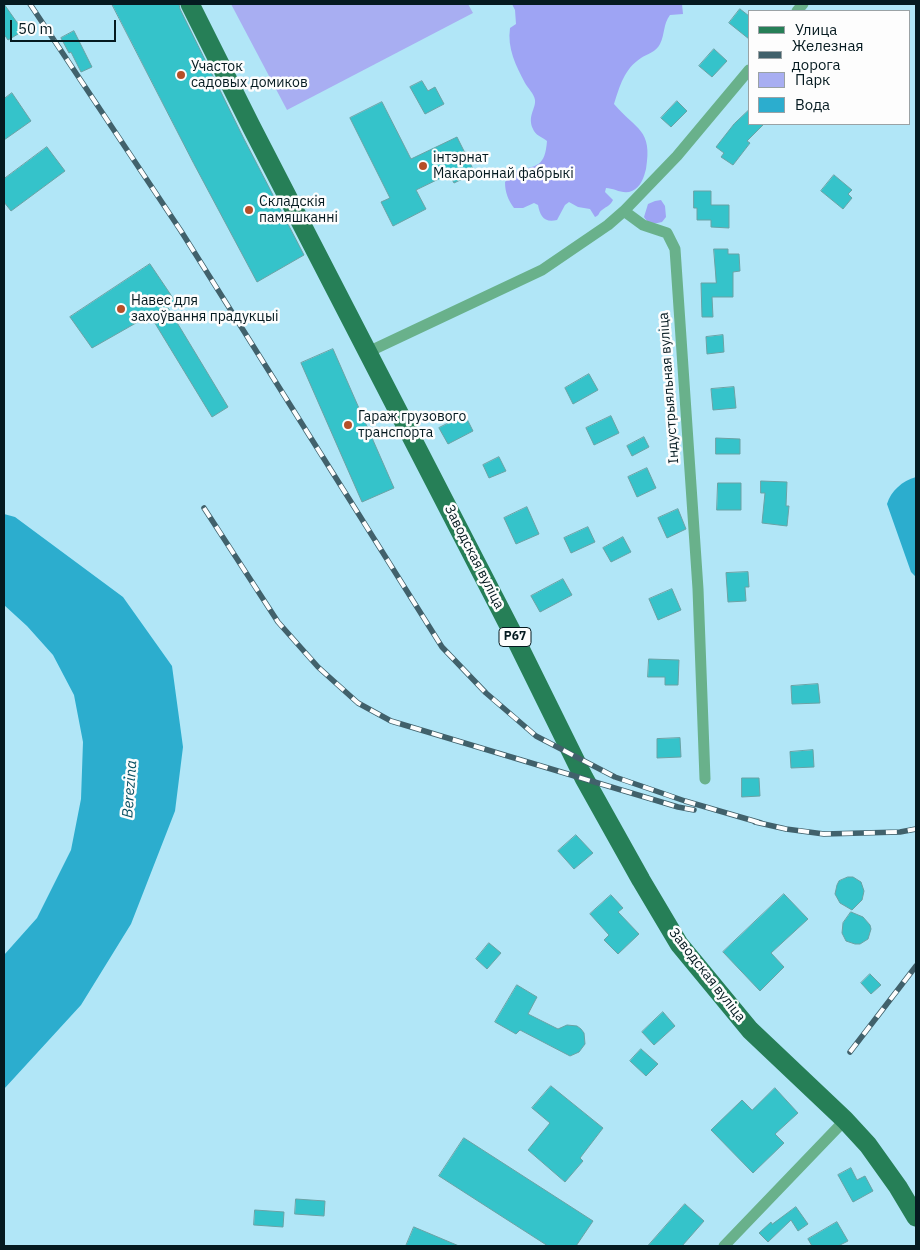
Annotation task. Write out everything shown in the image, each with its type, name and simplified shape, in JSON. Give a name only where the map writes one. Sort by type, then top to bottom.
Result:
[{"type":"main road","name":"Заводская вуліца","points":[[190,4],[512,632],[595,800],[679,944],[750,1030],[845,1120],[868,1145],[898,1187],[916,1217]]},
{"type":"street","points":[[368,352],[542,270],[608,225],[677,156],[748,71]]},
{"type":"street","name":"Індустрыяльная вуліца","points":[[624,211],[643,225],[667,233],[675,249],[698,589],[705,779]]},
{"type":"street","points":[[724,1246],[845,1120]]},
{"type":"green space","points":[[231,4],[468,4],[473,13],[287,110]]},
{"type":"shaded area","points":[[512,4],[682,4],[683,14],[670,15],[658,47],[630,67],[621,84],[614,104],[636,125],[645,138],[648,156],[643,178],[638,187],[629,192],[606,188],[605,192],[613,200],[610,205],[595,217],[590,209],[578,207],[569,202],[565,205],[557,220],[553,221],[543,218],[538,205],[534,203],[523,208],[514,208],[507,196],[505,182],[515,171],[529,168],[542,161],[547,141],[534,131],[531,124],[535,103],[534,98],[518,70],[511,50],[510,28],[516,24],[515,10]]},
{"type":"shaded area","points":[[661,200],[665,206],[666,217],[662,222],[650,223],[644,217],[648,204]]},
{"type":"water","points":[[916,477],[916,577],[911,572],[887,504],[891,495],[898,487]]},
{"type":"water","name":"Berezina","points":[[4,514],[15,517],[123,597],[172,666],[183,747],[175,811],[131,924],[81,1005],[4,1089],[4,955],[37,918],[71,850],[81,799],[83,742],[74,695],[53,655],[27,626],[4,605]]},
{"type":"building","points":[[4,4],[23,31],[8,40],[4,34]]},
{"type":"building","points":[[112,4],[179,4],[244,139],[304,255],[257,282]]},
{"type":"building","points":[[740,9],[748,15],[748,38],[729,23]]},
{"type":"building","points":[[74,31],[92,67],[81,72],[71,52],[69,53],[61,38]]},
{"type":"building","points":[[714,49],[727,61],[712,77],[699,66]]},
{"type":"building","points":[[422,81],[428,91],[435,87],[444,104],[425,114],[410,87]]},
{"type":"building","points":[[12,93],[31,121],[4,140],[4,99]]},
{"type":"building","points":[[677,101],[687,111],[671,127],[661,118]]},
{"type":"building","name":"інтэрнат Макароннай фабрыкі","points":[[382,102],[411,159],[457,137],[475,173],[454,183],[449,174],[416,190],[426,209],[393,226],[381,202],[390,198],[350,118]]},
{"type":"building","points":[[748,111],[748,125],[763,125],[747,141],[750,143],[733,165],[721,157],[724,153],[716,147],[734,124]]},
{"type":"building","points":[[47,147],[65,171],[11,211],[4,202],[4,179]]},
{"type":"building","points":[[834,175],[852,190],[848,194],[852,198],[843,209],[821,191]]},
{"type":"building","points":[[694,191],[711,191],[711,205],[729,205],[729,228],[711,227],[711,220],[697,220],[697,208],[694,208]]},
{"type":"building","points":[[714,249],[728,249],[728,254],[739,254],[740,271],[733,272],[733,297],[712,297],[713,317],[702,317],[701,283],[716,283]]},
{"type":"building","name":"Навес для захоўвання прадукцыі","points":[[150,264],[175,301],[167,306],[228,407],[212,417],[150,315],[92,348],[70,317]]},
{"type":"building","points":[[723,335],[724,352],[707,354],[706,337]]},
{"type":"building","name":"Гараж грузового транспорта","points":[[333,349],[394,488],[362,502],[301,363]]},
{"type":"building","points":[[589,374],[598,390],[573,404],[565,388]]},
{"type":"building","points":[[734,387],[736,408],[713,410],[711,389]]},
{"type":"building","points":[[465,415],[473,431],[448,444],[439,428]]},
{"type":"building","points":[[611,416],[619,433],[594,445],[586,428]]},
{"type":"building","points":[[644,437],[649,447],[632,456],[627,446]]},
{"type":"building","points":[[716,438],[740,439],[740,454],[716,454]]},
{"type":"building","points":[[499,457],[506,471],[489,478],[483,465]]},
{"type":"building","points":[[647,468],[656,488],[637,497],[628,477]]},
{"type":"building","points":[[761,481],[787,482],[786,506],[789,506],[787,526],[762,523],[765,493],[761,493]]},
{"type":"building","points":[[718,483],[741,483],[741,510],[717,510]]},
{"type":"building","points":[[527,507],[539,534],[516,544],[504,518]]},
{"type":"building","points":[[678,509],[686,529],[667,538],[658,518]]},
{"type":"building","points":[[588,527],[595,542],[571,553],[564,538]]},
{"type":"building","points":[[623,537],[631,552],[611,562],[603,548]]},
{"type":"building","points":[[748,572],[749,587],[745,587],[746,601],[728,602],[726,573]]},
{"type":"building","points":[[563,579],[572,595],[540,612],[531,596]]},
{"type":"building","points":[[672,589],[681,610],[658,620],[649,599]]},
{"type":"building","points":[[649,659],[679,660],[678,685],[665,685],[665,677],[648,677]]},
{"type":"building","points":[[818,684],[820,703],[792,704],[791,686]]},
{"type":"building","points":[[680,738],[681,757],[657,758],[657,739]]},
{"type":"building","points":[[813,750],[814,767],[791,768],[790,752]]},
{"type":"building","points":[[742,778],[759,778],[760,796],[742,797]]},
{"type":"building","points":[[576,835],[593,853],[574,869],[558,851]]},
{"type":"building","points":[[853,877],[861,882],[864,891],[862,900],[852,910],[840,903],[835,894],[839,881]]},
{"type":"building","points":[[784,894],[808,919],[771,953],[784,967],[760,991],[723,952]]},
{"type":"building","points":[[611,895],[623,908],[618,912],[639,934],[618,954],[604,940],[609,935],[590,914]]},
{"type":"building","points":[[851,912],[863,917],[870,925],[871,929],[868,939],[860,944],[846,941],[842,933],[843,923]]},
{"type":"building","points":[[489,943],[501,953],[487,969],[476,959]]},
{"type":"building","points":[[870,974],[881,985],[871,994],[861,983]]},
{"type":"building","points":[[517,985],[537,997],[528,1014],[558,1029],[567,1025],[577,1026],[581,1029],[584,1033],[585,1044],[579,1052],[570,1056],[520,1030],[516,1034],[495,1022]]},
{"type":"building","points":[[663,1012],[675,1026],[654,1045],[642,1032]]},
{"type":"building","points":[[641,1049],[658,1064],[646,1076],[630,1061]]},
{"type":"building","points":[[551,1086],[603,1128],[580,1158],[583,1161],[565,1182],[528,1150],[550,1123],[532,1108]]},
{"type":"building","points":[[775,1088],[798,1113],[775,1134],[784,1143],[753,1173],[711,1130],[742,1100],[752,1110]]},
{"type":"building","points":[[464,1138],[593,1221],[576,1246],[548,1246],[439,1176]]},
{"type":"building","points":[[851,1168],[857,1180],[865,1176],[873,1191],[853,1202],[838,1175]]},
{"type":"building","points":[[296,1199],[325,1201],[324,1216],[295,1214]]},
{"type":"building","points":[[685,1204],[704,1221],[682,1246],[648,1246]]},
{"type":"building","points":[[796,1207],[808,1224],[798,1231],[791,1220],[768,1242],[759,1233],[771,1222],[772,1224]]},
{"type":"building","points":[[255,1210],[284,1212],[283,1227],[254,1225]]},
{"type":"building","points":[[837,1222],[848,1241],[838,1246],[812,1246],[808,1239]]},
{"type":"building","points":[[414,1227],[459,1246],[406,1246]]},
{"type":"railway","points":[[30,4],[181,231],[442,647],[486,693],[536,736],[615,777],[685,801],[761,823]]},
{"type":"railway","points":[[204,508],[278,622],[318,667],[358,703],[391,721],[678,807],[694,810]]},
{"type":"railway","points":[[755,822],[786,829],[824,834],[900,832],[916,829]]},
{"type":"railway","points":[[850,1052],[916,966]]},
{"type":"place","name":"Участок садовых домиков","points":[[181,75]]},
{"type":"place","name":"інтэрнат Макароннай фабрыкі","points":[[423,166]]},
{"type":"place","name":"Складскія памяшканні","points":[[249,210]]},
{"type":"place","name":"Навес для захоўвання прадукцыі","points":[[121,309]]},
{"type":"place","name":"Гараж грузового транспорта","points":[[348,425]]}]
